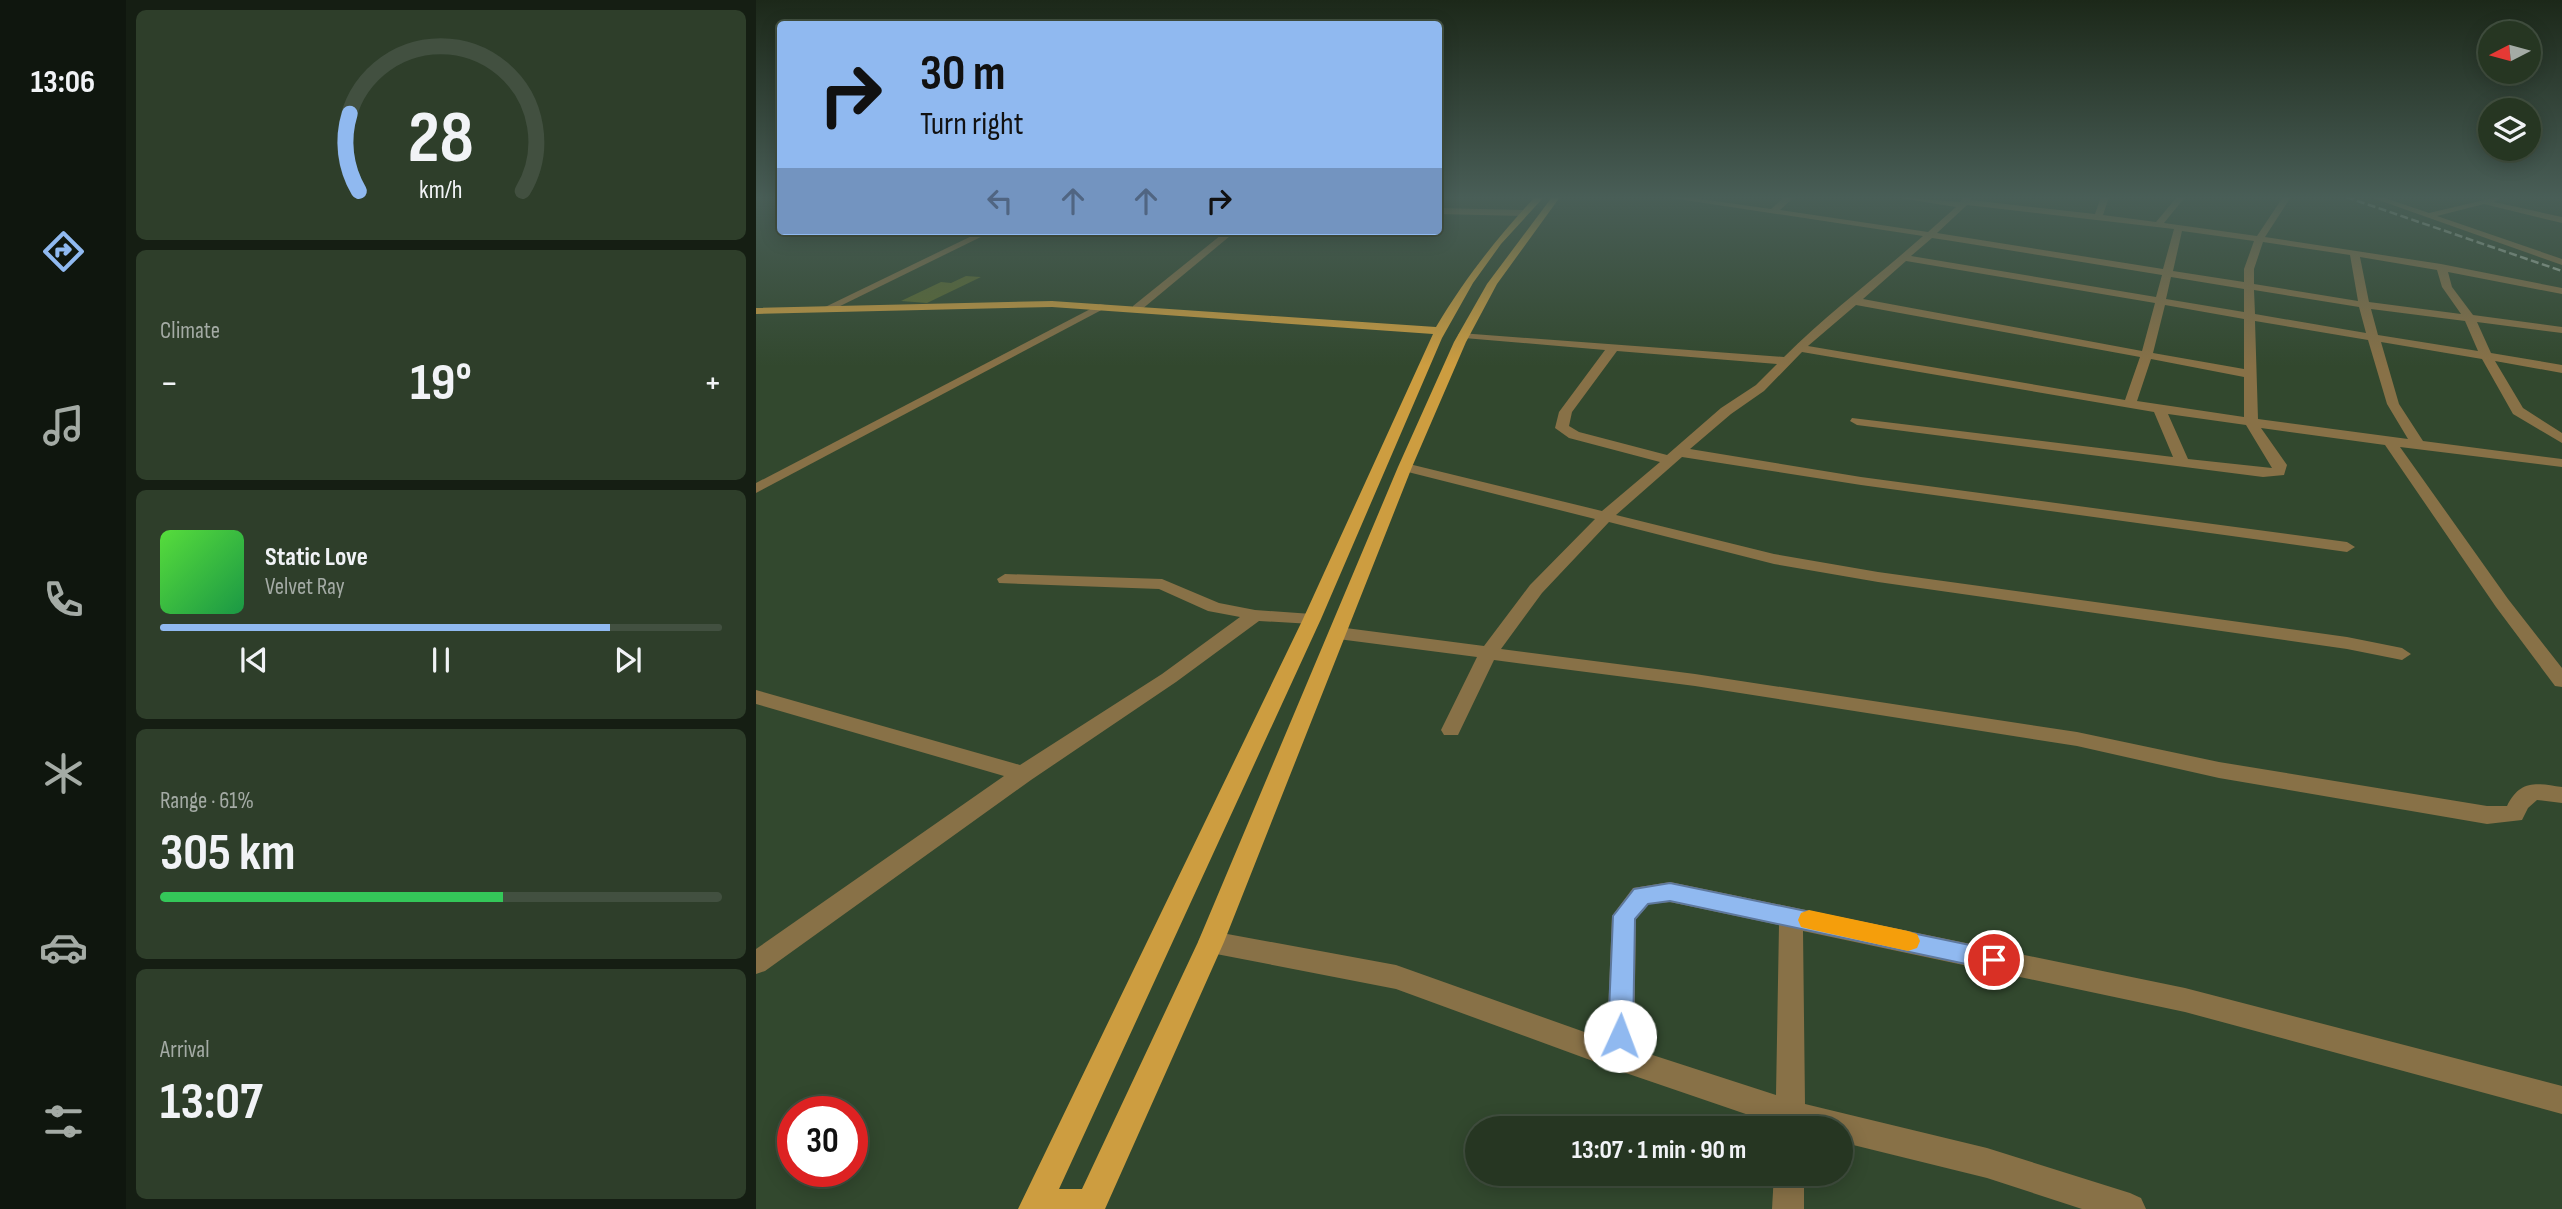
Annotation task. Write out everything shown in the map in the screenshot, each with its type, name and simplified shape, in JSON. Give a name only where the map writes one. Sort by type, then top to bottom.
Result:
[{"type":"main road","points":[[1491,253],[1468,282],[1440,331],[1312,619],[1035,1207],[1090,1207],[1211,942],[1405,467],[1462,339],[1492,284],[1513,253]]},
{"type":"main road","points":[[756,311],[948,305],[1104,306],[1440,331]]},
{"type":"street","points":[[826,309],[942,253]]},
{"type":"street","points":[[1137,308],[1204,253]]},
{"type":"street","points":[[1451,730],[1488,655],[1536,589],[1606,516],[1726,411],[1760,387],[1799,348],[1909,253]]},
{"type":"street","points":[[2055,253],[2364,305],[2562,330]]},
{"type":"street","points":[[2129,405],[2147,355],[2172,253]]},
{"type":"street","points":[[1857,421],[2263,473],[2279,472],[2280,466],[2251,423],[2249,269],[2255,253]]},
{"type":"street","points":[[2354,253],[2372,339],[2393,404],[2418,446]]},
{"type":"street","points":[[2357,253],[2562,291]]},
{"type":"street","points":[[2537,253],[2562,262]]},
{"type":"street","points":[[1904,258],[2562,369]]},
{"type":"street","points":[[2441,267],[2447,287],[2469,318],[2487,358],[2518,411],[2562,439]]},
{"type":"street","points":[[1854,301],[2249,374]]},
{"type":"street","points":[[756,489],[1104,306]]},
{"type":"street","points":[[1462,339],[1786,361]]},
{"type":"street","points":[[1799,348],[1983,383],[2251,423],[2562,463]]},
{"type":"street","points":[[1612,349],[1566,412],[1562,428],[1574,435],[1675,456],[2347,547]]},
{"type":"street","points":[[2159,409],[2183,463]]},
{"type":"street","points":[[2390,442],[2502,603],[2562,681]]},
{"type":"street","points":[[1405,467],[1774,559],[1878,577],[2294,635],[2402,654]]},
{"type":"street","points":[[1005,579],[1162,584],[1214,607],[1255,615],[1312,619]]},
{"type":"street","points":[[756,963],[1023,774],[1170,678],[1255,615]]},
{"type":"street","points":[[1338,633],[1488,655],[1695,680],[2077,738],[2219,770],[2487,815],[2514,814],[2519,803],[2533,791],[2562,794]]},
{"type":"street","points":[[761,703],[1023,774]]},
{"type":"street","points":[[1620,1058],[1624,916],[1642,895],[1670,892],[2185,1000],[2562,1100]]},
{"type":"street","points":[[1791,916],[1791,1116]]},
{"type":"street","points":[[1211,942],[1396,978],[1775,1116]]},
{"type":"street","points":[[1853,1135],[1987,1163],[2130,1209]]},
{"type":"street","points":[[1788,1209],[1789,1186]]},
{"type":"building","points":[[966,276],[981,277],[927,303],[901,301],[941,282],[951,283]]},
{"type":"railway","points":[[2511,253],[2562,271]]},
{"type":"slow traffic","points":[[1809,920],[1908,941]]},
{"type":"route","points":[[1620,1036],[1624,916],[1642,895],[1670,892],[1994,960]]}]
